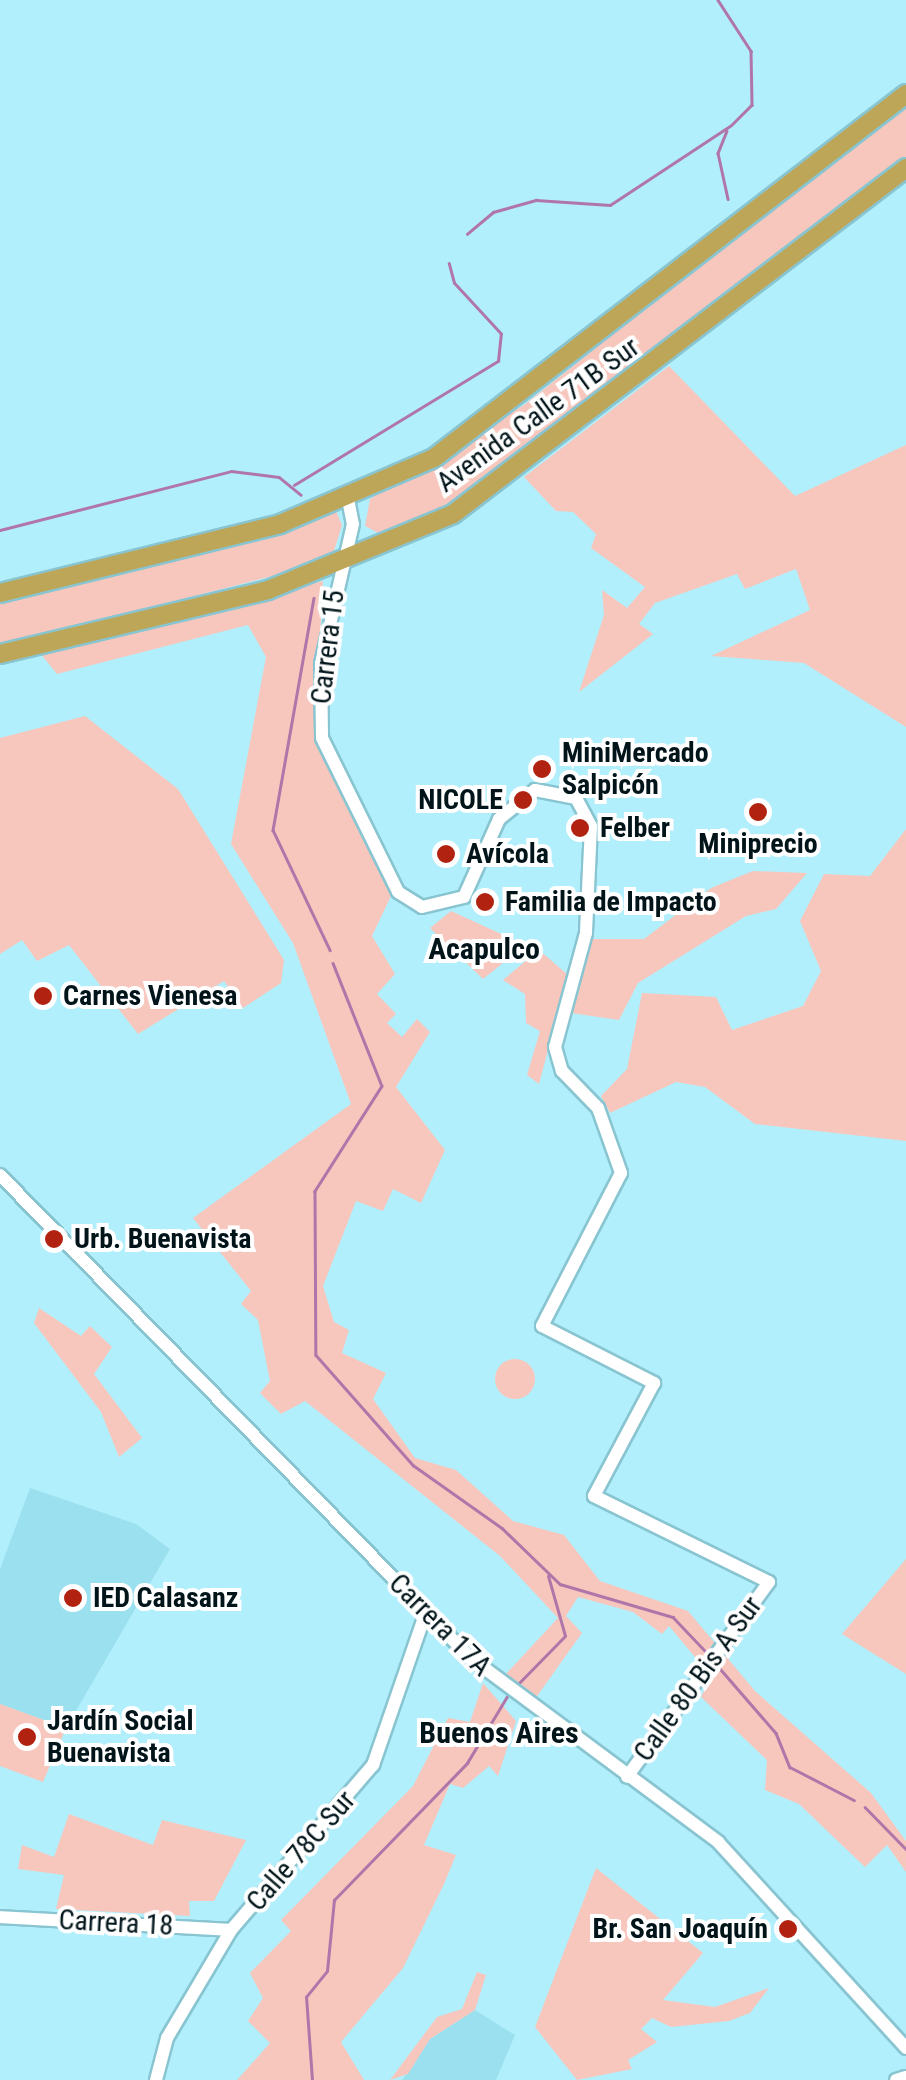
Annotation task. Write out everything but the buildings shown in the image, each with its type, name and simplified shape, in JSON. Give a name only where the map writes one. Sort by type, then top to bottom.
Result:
[{"type":"highway","name":"Avenida Calle 71B Sur","points":[[0,593],[242,536],[348,500],[481,426],[906,94]]},
{"type":"highway","name":"Avenida Calle 71B Sur","points":[[0,654],[340,566],[507,478],[898,175]]},
{"type":"street","name":"Carrera 15","points":[[348,500],[352,524],[321,664],[322,738],[403,898],[450,906],[482,865],[493,829],[535,790],[560,790],[584,806],[590,895],[556,1034],[559,1066],[593,1101],[620,1158],[617,1189],[542,1326],[654,1382],[594,1496],[769,1582]]},
{"type":"street","name":"Carrera 17A","points":[[0,1176],[426,1612],[510,1692],[718,1842],[906,2048]]},
{"type":"street","name":"Calle 80 Bis A Sur","points":[[628,1777],[769,1582]]},
{"type":"street","name":"Calle 78C Sur","points":[[156,2080],[167,2038],[231,1930],[373,1766],[426,1612]]},
{"type":"street","name":"Carrera 18","points":[[0,1917],[231,1930]]},
{"type":"street","points":[[896,2080],[906,2076]]},
{"type":"shaded area","points":[[906,102],[906,160],[522,460],[437,514],[384,536],[365,526],[370,499],[524,405]]},
{"type":"shaded area","points":[[669,366],[795,496],[906,445],[906,727],[804,663],[711,656],[810,610],[796,569],[745,589],[737,574],[655,603],[639,624],[653,634],[579,692],[604,615],[602,590],[627,608],[645,587],[591,548],[596,534],[573,512],[556,511],[524,477]]},
{"type":"shaded area","points":[[336,511],[342,525],[331,561],[0,646],[0,601],[253,540]]},
{"type":"shaded area","points":[[323,581],[315,738],[391,896],[372,936],[395,974],[377,994],[396,1014],[387,1023],[402,1037],[417,1019],[430,1032],[396,1087],[445,1150],[421,1203],[393,1189],[383,1211],[356,1201],[323,1286],[334,1322],[349,1330],[342,1353],[386,1373],[373,1399],[415,1458],[456,1470],[513,1521],[564,1535],[600,1581],[688,1611],[755,1691],[871,1793],[906,1841],[906,1872],[887,1845],[865,1867],[799,1804],[765,1790],[767,1760],[701,1697],[711,1676],[669,1626],[662,1634],[633,1612],[578,1597],[566,1616],[582,1633],[535,1699],[505,1675],[558,1618],[500,1556],[305,1401],[281,1414],[260,1393],[270,1381],[258,1320],[241,1304],[251,1291],[193,1218],[351,1104],[293,943],[231,844],[266,657],[248,625],[57,674],[40,653]]},
{"type":"shaded area","points":[[85,716],[178,789],[284,960],[281,983],[243,1008],[224,981],[138,1034],[69,945],[37,961],[22,940],[0,954],[0,738]]},
{"type":"shaded area","points":[[906,829],[906,1141],[755,1124],[705,1087],[676,1082],[610,1113],[601,1096],[627,1069],[642,993],[716,997],[732,1030],[803,1006],[821,971],[800,921],[824,874],[870,876]]},
{"type":"shaded area","points":[[753,871],[807,873],[776,909],[746,916],[638,983],[619,1020],[571,1013],[590,939],[644,939],[711,888]]},
{"type":"shaded area","points":[[451,911],[525,945],[483,979],[430,928]]},
{"type":"shaded area","points":[[539,950],[568,975],[539,1084],[527,1075],[540,1031],[526,1023],[525,994],[503,980]]},
{"type":"shaded area","points":[[39,1308],[81,1336],[90,1326],[112,1347],[94,1374],[142,1438],[119,1457],[101,1412],[34,1323]]},
{"type":"shaded area","points":[[515,1359],[529,1365],[535,1379],[529,1393],[515,1399],[501,1393],[495,1379],[501,1365]]},
{"type":"shaded area","name":"IED Calasanz","points":[[30,1488],[136,1524],[170,1549],[66,1728],[0,1704],[0,1569]]},
{"type":"shaded area","points":[[906,1559],[906,1674],[842,1634]]},
{"type":"shaded area","points":[[483,1683],[516,1721],[498,1776],[489,1766],[463,1788],[450,1784],[424,1845],[456,1855],[403,1968],[341,2042],[364,2080],[237,2080],[270,2043],[248,2021],[263,1998],[250,1973],[291,1931],[281,1920],[413,1786],[448,1718],[470,1722]]},
{"type":"shaded area","points":[[0,1704],[66,1728],[43,1782],[0,1766]]},
{"type":"shaded area","points":[[69,1814],[153,1845],[162,1820],[246,1840],[214,1901],[189,1901],[190,1916],[56,1909],[64,1875],[18,1869],[22,1845],[54,1857]]},
{"type":"shaded area","points":[[596,1868],[703,1953],[663,2000],[715,2007],[769,1988],[750,2013],[729,2021],[671,2027],[652,2018],[641,2029],[657,2042],[628,2060],[632,2069],[577,2080],[535,2027]]},
{"type":"shaded area","points":[[477,1972],[486,1975],[475,2010],[430,2039],[408,2074],[390,2080],[437,2017],[462,2009]]},
{"type":"shaded area","points":[[475,2010],[515,2035],[496,2080],[402,2080],[430,2039]]},
{"type":"waterway","points":[[718,0],[751,51],[752,105],[732,125]]},
{"type":"waterway","points":[[467,234],[493,212],[536,200],[610,205],[730,126]]},
{"type":"waterway","points":[[727,131],[718,153],[728,199]]},
{"type":"waterway","points":[[294,485],[498,361],[501,334],[454,283],[449,264]]},
{"type":"waterway","points":[[0,530],[231,471],[279,477],[301,495]]},
{"type":"waterway","points":[[314,598],[273,830],[330,950]]},
{"type":"waterway","points":[[333,963],[382,1086],[315,1191],[316,1355],[413,1465],[502,1528],[560,1584],[673,1617],[709,1655]]},
{"type":"waterway","points":[[518,1684],[565,1636],[548,1576]]},
{"type":"waterway","points":[[717,1665],[776,1733],[790,1767],[854,1800]]},
{"type":"waterway","points":[[312,2080],[306,1997],[327,1971],[334,1900],[467,1763],[509,1693]]},
{"type":"waterway","points":[[865,1807],[906,1849]]},
{"type":"place","name":"MiniMercado Salpicón","points":[[542,769]]},
{"type":"place","name":"NICOLE","points":[[523,800]]},
{"type":"place","name":"Miniprecio","points":[[758,812]]},
{"type":"place","name":"Felber","points":[[580,828]]},
{"type":"place","name":"Avícola","points":[[446,854]]},
{"type":"place","name":"Familia de Impacto","points":[[485,902]]},
{"type":"place","name":"Carnes Vienesa","points":[[43,996]]},
{"type":"place","name":"Urb. Buenavista","points":[[54,1239]]},
{"type":"place","name":"IED Calasanz","points":[[73,1598]]},
{"type":"place","name":"Jardín Social Buenavista","points":[[27,1737]]},
{"type":"place","name":"Br. San Joaquín","points":[[788,1929]]},
{"type":"district","name":"Acapulco","points":[[484,949]]},
{"type":"district","name":"Buenos Aires","points":[[499,1733]]}]
